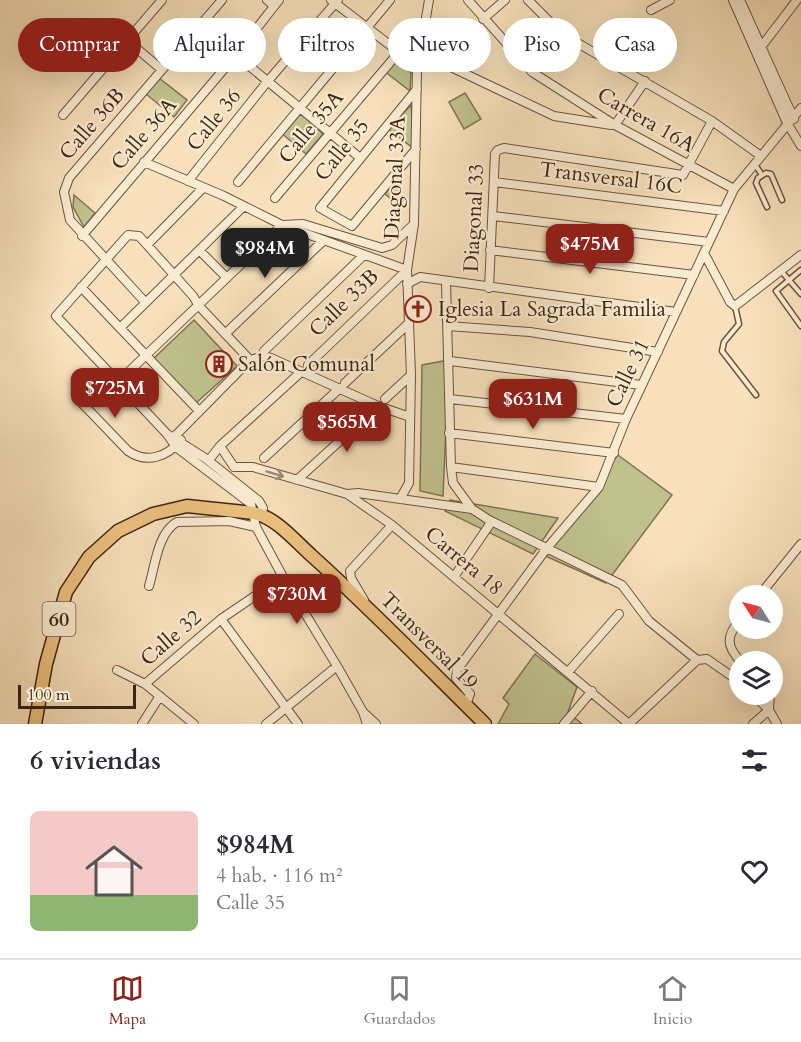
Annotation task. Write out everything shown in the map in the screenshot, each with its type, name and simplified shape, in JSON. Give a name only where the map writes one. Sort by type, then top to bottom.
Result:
[{"type":"main road","name":"60","points":[[35,724],[46,664],[66,592],[89,557],[118,531],[153,514],[188,507],[257,519]]},
{"type":"main road","name":"Transversal 19","points":[[257,519],[369,610],[466,705],[481,723]]},
{"type":"street","points":[[141,25],[162,0]]},
{"type":"street","name":"Calle 36B","points":[[207,18],[222,0]]},
{"type":"street","points":[[267,0],[276,3]]},
{"type":"street","points":[[375,18],[390,0]]},
{"type":"street","points":[[426,18],[429,0]]},
{"type":"street","name":"Carrera 16A","points":[[468,0],[482,18]]},
{"type":"street","points":[[484,18],[505,0]]},
{"type":"street","name":"Carrera 16A","points":[[528,0],[546,18]]},
{"type":"street","points":[[651,10],[670,0]]},
{"type":"street","points":[[733,0],[787,123],[801,146]]},
{"type":"street","points":[[740,0],[794,117],[795,134]]},
{"type":"street","points":[[760,47],[797,0]]},
{"type":"street","points":[[335,1],[355,18]]},
{"type":"street","name":"Calle 36","points":[[188,181],[335,1]]},
{"type":"street","name":"Calle 36A","points":[[265,18],[276,3]]},
{"type":"street","name":"Carrera 16A","points":[[491,28],[503,41]]},
{"type":"street","name":"Carrera 16A","points":[[581,45],[712,121],[761,156]]},
{"type":"street","points":[[141,52],[153,62]]},
{"type":"street","name":"Calle 35A","points":[[275,198],[388,65]]},
{"type":"street","points":[[63,115],[101,72]]},
{"type":"street","name":"Calle 36B","points":[[82,236],[70,220],[64,192],[69,178],[160,72]]},
{"type":"street","name":"Calle 36A","points":[[82,236],[222,72]]},
{"type":"street","points":[[255,72],[359,157]]},
{"type":"street","points":[[238,182],[329,72]]},
{"type":"street","name":"Diagonal 33A","points":[[400,499],[409,483],[411,375],[407,270],[414,224],[417,72]]},
{"type":"street","points":[[461,72],[554,116],[615,125],[645,81]]},
{"type":"street","name":"Carrera 16A","points":[[532,72],[615,125],[734,189]]},
{"type":"street","name":"Calle 35","points":[[416,149],[352,226],[320,208],[359,157],[417,89]]},
{"type":"street","name":"Calle 31","points":[[466,705],[470,694],[456,674],[547,548],[599,487],[641,385],[734,189],[801,108]]},
{"type":"street","points":[[688,165],[712,121]]},
{"type":"street","name":"Diagonal 33","points":[[489,288],[494,182],[498,150],[504,148],[683,175],[688,165]]},
{"type":"street","points":[[144,162],[282,225],[407,270]]},
{"type":"street","name":"Transversal 16C","points":[[494,182],[724,211]]},
{"type":"street","points":[[147,245],[203,188]]},
{"type":"street","points":[[121,327],[243,207]]},
{"type":"street","points":[[493,216],[709,242]]},
{"type":"street","points":[[117,383],[282,225],[303,224],[382,248],[392,245],[414,224]]},
{"type":"street","points":[[250,360],[199,306],[139,236],[132,234],[56,316],[117,383],[174,440],[251,504],[283,578],[337,666],[363,712],[367,724]]},
{"type":"street","points":[[82,236],[145,302]]},
{"type":"street","points":[[225,334],[323,241]]},
{"type":"street","points":[[490,250],[694,275]]},
{"type":"street","points":[[200,251],[227,278]]},
{"type":"street","points":[[704,253],[734,305],[782,272],[801,255]]},
{"type":"street","points":[[264,351],[364,255]]},
{"type":"street","name":"Calle 33B","points":[[308,365],[407,270]]},
{"type":"street","points":[[407,284],[420,277],[676,312]]},
{"type":"street","points":[[446,282],[450,361],[450,468],[453,483],[472,509],[489,522],[622,585],[649,621],[700,659],[729,676]]},
{"type":"street","points":[[81,287],[200,411]]},
{"type":"street","points":[[264,458],[409,323]]},
{"type":"street","points":[[448,326],[530,332],[658,352]]},
{"type":"street","points":[[107,372],[78,399],[128,452],[138,458],[149,458],[167,453],[174,440],[250,360],[264,356],[301,372],[343,386],[378,406],[410,417]]},
{"type":"street","points":[[450,361],[641,385]]},
{"type":"street","points":[[208,460],[220,446],[301,372]]},
{"type":"street","points":[[385,399],[411,375]]},
{"type":"street","points":[[450,399],[626,419]]},
{"type":"street","points":[[297,480],[378,406]]},
{"type":"street","points":[[450,433],[614,453]]},
{"type":"street","points":[[174,440],[208,460],[259,501],[257,519]]},
{"type":"street","points":[[220,446],[234,466],[227,475]]},
{"type":"street","name":"Carrera 18","points":[[234,466],[253,467],[347,495],[392,525],[629,724]]},
{"type":"street","points":[[450,468],[599,487]]},
{"type":"street","points":[[347,495],[358,493],[472,509]]},
{"type":"street","points":[[149,586],[165,534],[170,526],[177,522],[257,519]]},
{"type":"street","points":[[454,577],[489,522]]},
{"type":"street","points":[[369,610],[351,578],[351,571],[392,525]]},
{"type":"street","points":[[768,585],[801,544]]},
{"type":"street","name":"Calle 32","points":[[146,684],[221,619],[283,578]]},
{"type":"street","points":[[568,672],[619,614]]},
{"type":"street","points":[[221,619],[298,724]]},
{"type":"street","points":[[629,724],[700,659]]},
{"type":"street","points":[[266,724],[286,705],[337,666]]},
{"type":"street","points":[[117,670],[146,684],[194,724]]},
{"type":"street","points":[[564,724],[592,691]]},
{"type":"street","points":[[142,724],[160,696]]},
{"type":"street","points":[[763,705],[777,724]]},
{"type":"street","points":[[753,724],[768,710],[769,705]]},
{"type":"street","points":[[363,712],[376,724]]},
{"type":"lane","points":[[754,163],[762,175]]},
{"type":"lane","points":[[767,207],[756,183],[766,172],[771,174],[782,200]]},
{"type":"lane","points":[[801,270],[776,291],[801,326]]},
{"type":"lane","points":[[782,272],[801,294]]},
{"type":"lane","points":[[734,305],[739,324],[724,342],[722,351],[756,395]]},
{"type":"green space","points":[[388,64],[388,72],[410,72],[410,91],[383,70]]},
{"type":"green space","points":[[159,78],[187,100],[174,117],[146,94]]},
{"type":"green space","points":[[465,93],[481,119],[464,129],[449,102]]},
{"type":"green space","points":[[411,105],[415,144],[413,148],[388,129]]},
{"type":"green space","points":[[298,111],[323,134],[306,154],[280,132]]},
{"type":"green space","points":[[401,173],[401,206],[385,194]]},
{"type":"green space","points":[[74,195],[95,213],[84,227],[73,207]]},
{"type":"green space","points":[[194,320],[237,366],[195,404],[152,360]]},
{"type":"green space","points":[[449,360],[443,496],[420,491],[422,365]]},
{"type":"green space","points":[[618,455],[672,495],[606,583],[543,555]]},
{"type":"green space","points":[[450,500],[558,518],[533,554],[445,511]]},
{"type":"green space","points":[[535,654],[577,687],[568,712],[582,724],[498,724],[509,704],[503,698]]},
{"type":"place","name":"Iglesia La Sagrada Familia","points":[[418,309]]},
{"type":"place","name":"Salón Comunal","points":[[219,364]]}]
